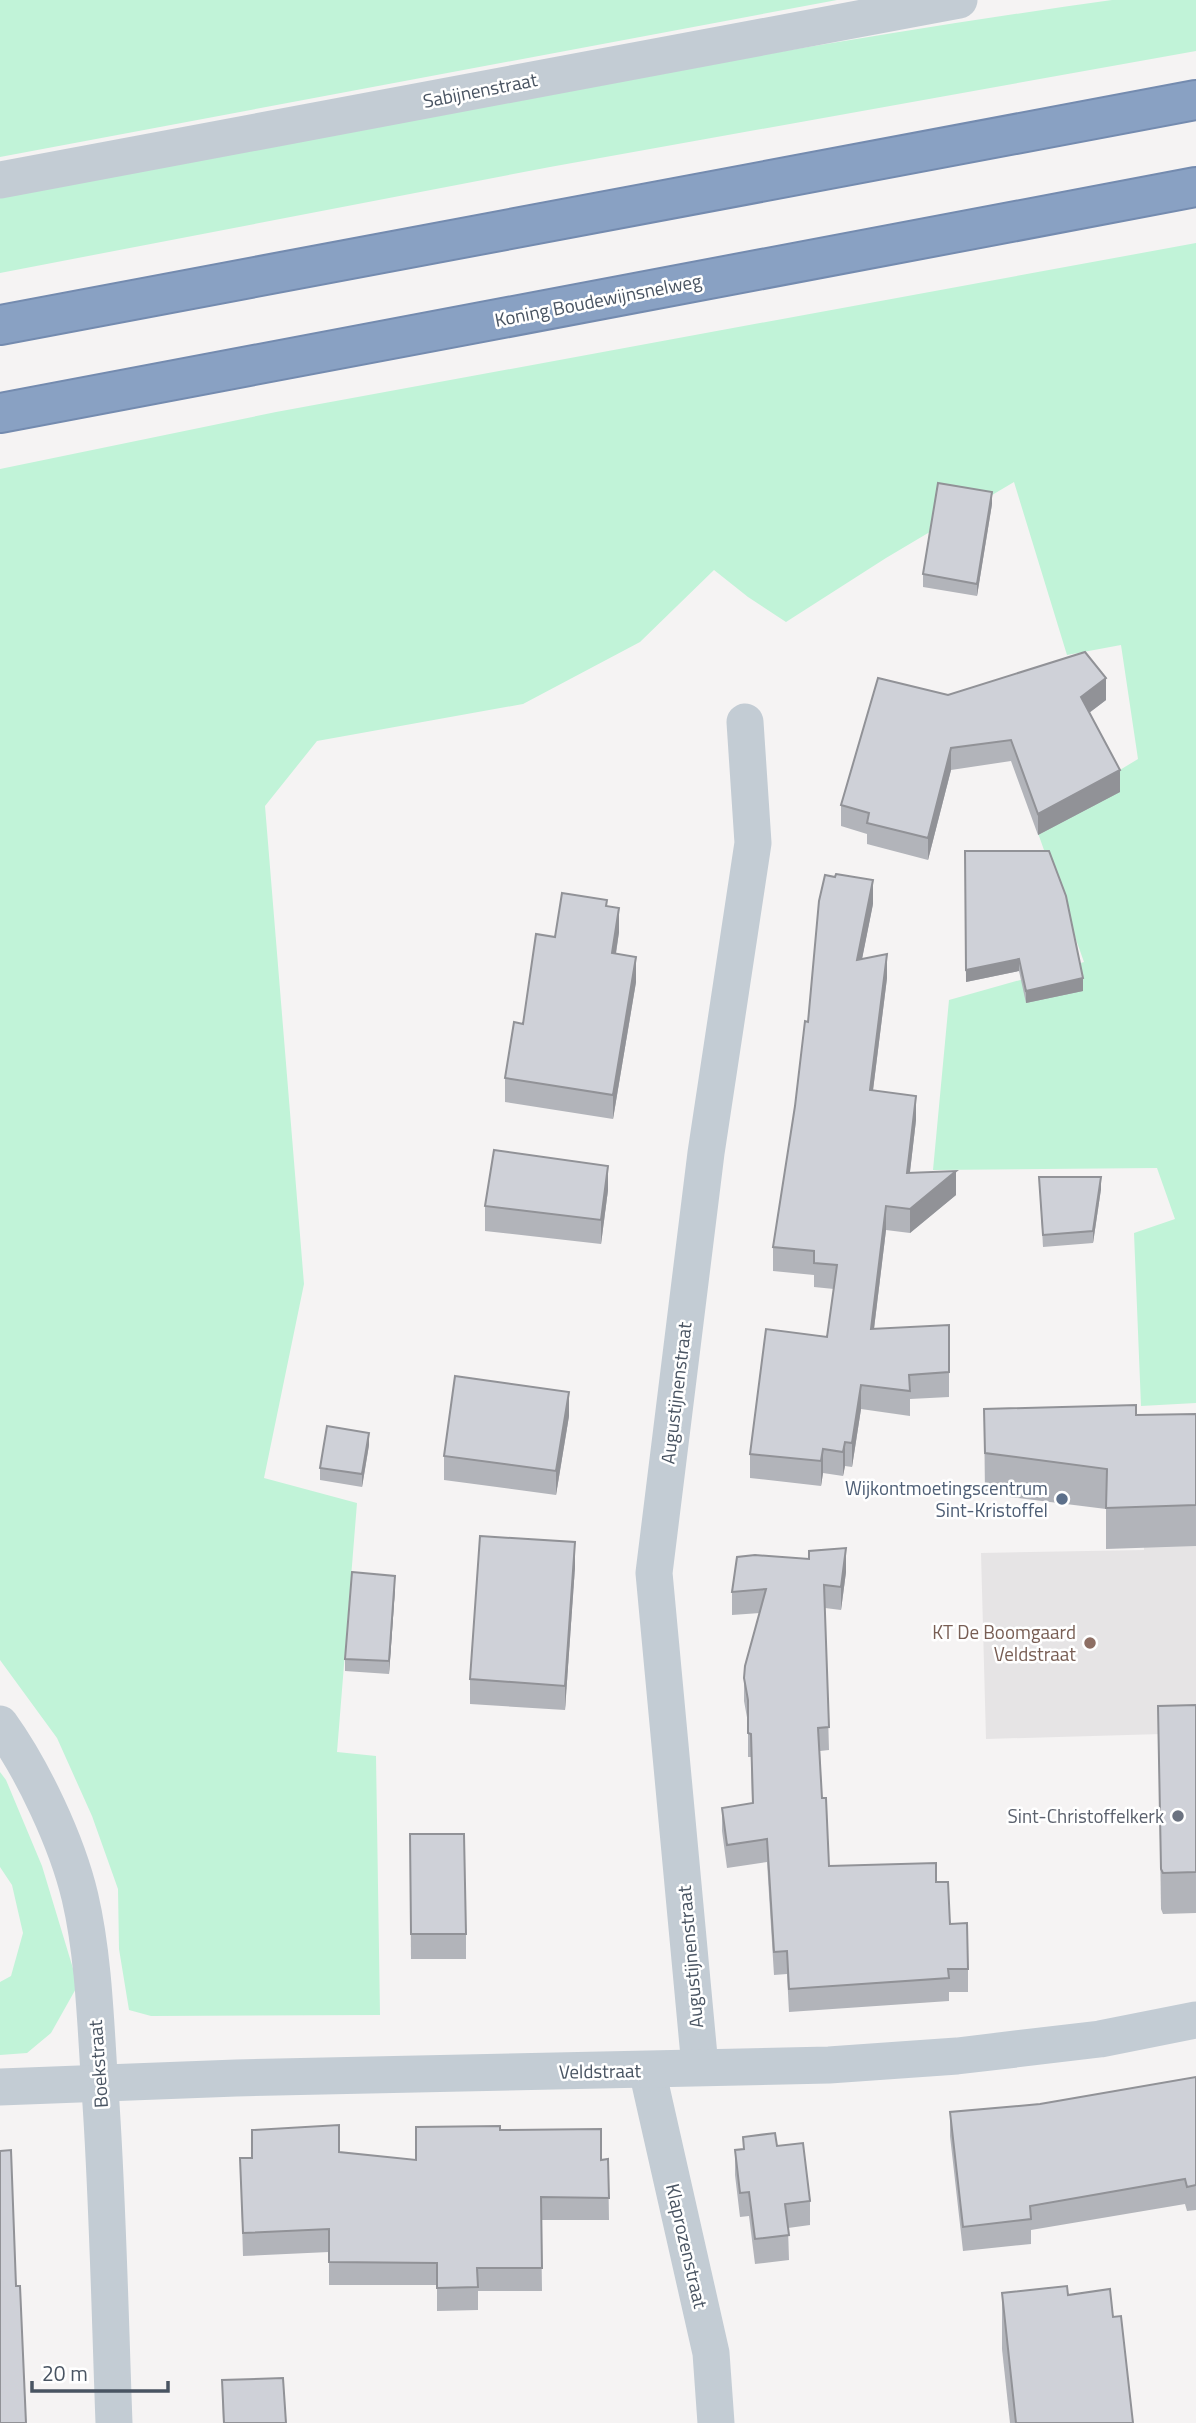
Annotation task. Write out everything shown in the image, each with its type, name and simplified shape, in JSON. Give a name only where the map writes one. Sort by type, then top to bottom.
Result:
[{"type":"highway","points":[[0,325],[1196,100]]},
{"type":"highway","name":"Koning Boudewijnsnelweg","points":[[0,413],[1196,187]]},
{"type":"street","name":"Sabijnenstraat","points":[[0,180],[959,0]]},
{"type":"street","name":"Augustijnenstraat","points":[[700,2067],[654,1573],[706,1153],[753,844],[745,722]]},
{"type":"street","name":"Boekstraat","points":[[0,1724],[30,1775],[61,1840],[80,1898],[92,1983],[107,2191],[114,2423]]},
{"type":"street","name":"Veldstraat","points":[[0,2087],[236,2078],[829,2065],[957,2056],[1100,2039],[1196,2021]]},
{"type":"street","name":"Klaprozenstraat","points":[[647,2070],[711,2353],[716,2423]]},
{"type":"shaded area","name":"KT De Boomgaard Veldstraat","points":[[1196,1418],[1196,1733],[986,1739],[981,1553],[1144,1550],[1141,1421]]},
{"type":"green space","points":[[0,0],[837,0],[0,157]]},
{"type":"green space","points":[[1112,0],[1196,0],[1196,51],[550,167],[0,273],[0,197],[694,67]]},
{"type":"green space","points":[[1196,243],[1196,1403],[1141,1406],[1134,1233],[1175,1219],[1157,1168],[933,1170],[949,1000],[1084,962],[1034,822],[1138,759],[1121,645],[1067,655],[1014,482],[886,558],[786,622],[714,570],[640,642],[523,704],[317,741],[265,806],[304,1284],[264,1478],[357,1503],[337,1752],[376,1756],[380,2015],[151,2016],[129,2010],[119,1949],[118,1889],[92,1816],[57,1738],[0,1660],[0,469],[276,412]]},
{"type":"green space","points":[[0,1772],[6,1780],[42,1866],[78,1985],[51,2033],[27,2053],[0,2055],[0,1982],[11,1976],[23,1933],[12,1885],[0,1867]]},
{"type":"building","points":[[938,483],[992,492],[977,584],[923,574]]},
{"type":"building","points":[[1085,652],[1106,678],[1081,697],[1120,770],[1038,814],[1011,740],[951,748],[928,838],[867,823],[869,813],[841,805],[878,678],[948,695]]},
{"type":"building","points":[[965,851],[1049,851],[1066,896],[1083,978],[1026,991],[1019,959],[966,970]]},
{"type":"building","points":[[836,874],[873,880],[857,960],[887,954],[870,1090],[916,1096],[907,1173],[956,1171],[910,1209],[886,1206],[871,1329],[949,1325],[949,1372],[909,1375],[910,1391],[861,1385],[852,1443],[845,1442],[843,1452],[823,1449],[821,1461],[750,1454],[766,1329],[827,1337],[837,1265],[814,1263],[814,1251],[773,1247],[805,1021],[808,1022],[819,901],[825,875],[835,877]]},
{"type":"building","points":[[562,893],[607,900],[606,906],[619,908],[612,953],[636,957],[613,1095],[505,1078],[514,1022],[523,1024],[536,934],[555,937]]},
{"type":"building","points":[[494,1150],[608,1166],[601,1220],[485,1206]]},
{"type":"building","points":[[1039,1177],[1101,1177],[1093,1231],[1043,1235]]},
{"type":"building","points":[[455,1376],[569,1392],[556,1471],[444,1456]]},
{"type":"building","points":[[1136,1405],[1136,1415],[1196,1414],[1196,1505],[1106,1508],[1107,1469],[985,1453],[984,1409]]},
{"type":"building","points":[[327,1426],[369,1433],[362,1474],[320,1468]]},
{"type":"building","points":[[480,1536],[575,1542],[565,1686],[470,1679]]},
{"type":"building","points":[[846,1548],[841,1587],[824,1585],[829,1727],[818,1728],[822,1798],[826,1798],[829,1866],[936,1863],[936,1882],[948,1882],[950,1924],[967,1923],[968,1969],[948,1969],[949,1978],[789,1989],[787,1951],[774,1952],[767,1839],[727,1845],[722,1808],[753,1803],[751,1734],[748,1733],[748,1700],[744,1678],[766,1589],[732,1592],[737,1557],[755,1555],[809,1559],[809,1551]]},
{"type":"building","points":[[352,1572],[395,1576],[389,1661],[345,1659]]},
{"type":"building","name":"Sint-Christoffelkerk","points":[[1196,1705],[1196,1872],[1163,1873],[1158,1706]]},
{"type":"building","points":[[410,1834],[464,1834],[466,1934],[411,1934]]},
{"type":"building","points":[[1196,2077],[1196,2185],[1187,2187],[1185,2179],[1030,2206],[1031,2219],[963,2227],[950,2112],[1040,2104]]},
{"type":"building","points":[[339,2125],[339,2152],[416,2160],[416,2127],[601,2129],[601,2160],[608,2159],[609,2198],[541,2197],[542,2268],[477,2268],[478,2287],[437,2288],[437,2263],[329,2262],[329,2229],[243,2233],[240,2158],[252,2158],[252,2130]]},
{"type":"building","points":[[775,2133],[777,2146],[803,2143],[810,2201],[785,2204],[789,2235],[755,2239],[749,2192],[740,2193],[735,2150],[744,2149],[743,2137]]},
{"type":"building","points":[[11,2150],[16,2286],[20,2286],[26,2423],[0,2423],[0,2151]]},
{"type":"building","points":[[1067,2286],[1068,2295],[1110,2289],[1113,2317],[1121,2316],[1133,2423],[1016,2423],[1002,2293]]},
{"type":"building","points":[[283,2378],[286,2423],[224,2423],[222,2380]]},
{"type":"place","name":"Wijkontmoetingscentrum Sint-Kristoffel","points":[[1062,1499]]},
{"type":"place","name":"KT De Boomgaard Veldstraat","points":[[1090,1643]]},
{"type":"place","name":"Sint-Christoffelkerk","points":[[1178,1816]]}]
